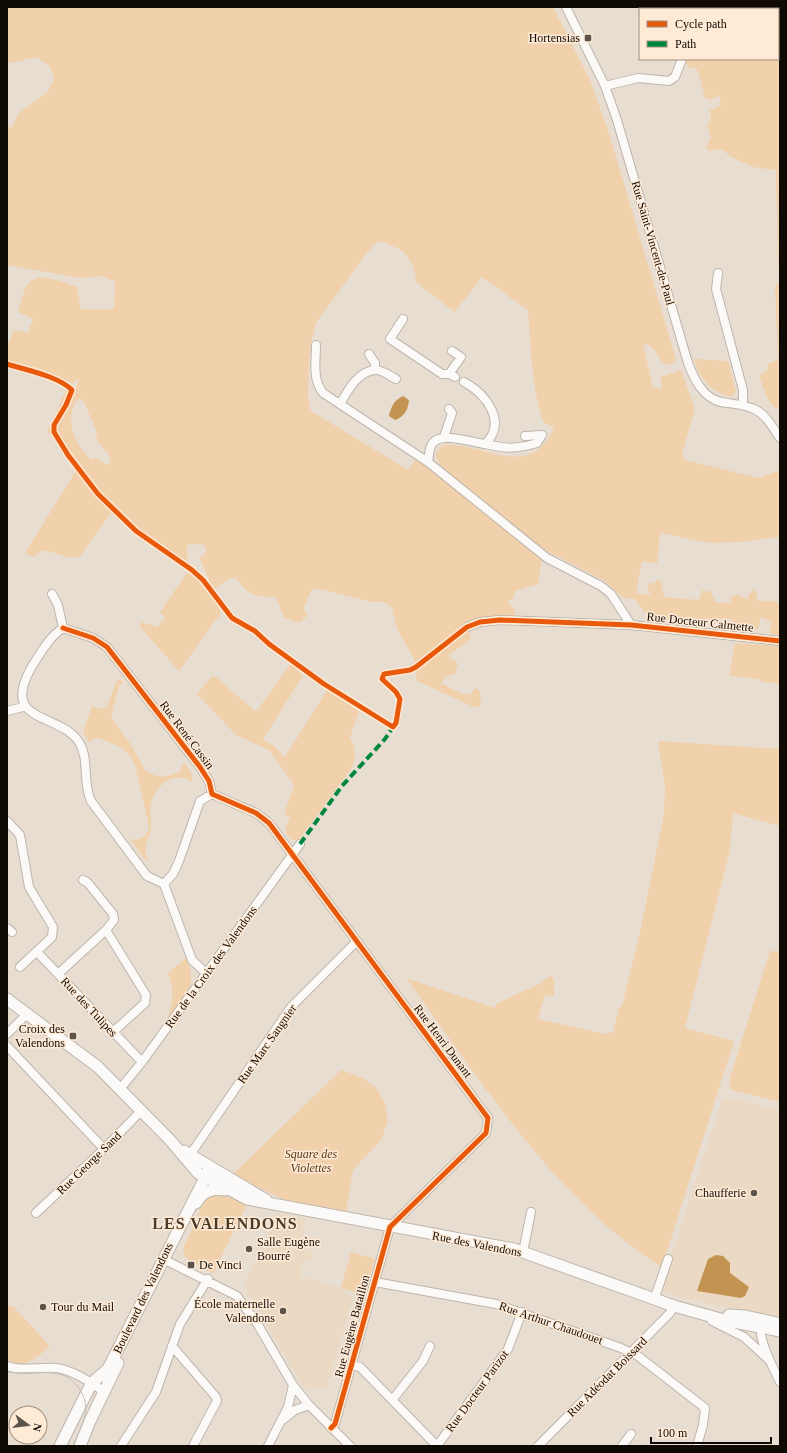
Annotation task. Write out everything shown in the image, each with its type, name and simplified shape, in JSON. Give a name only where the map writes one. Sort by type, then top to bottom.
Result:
[{"type":"main road","points":[[7,999],[98,1067],[207,1175]]},
{"type":"main road","name":"Rue des Valendons","points":[[170,1140],[190,1155],[207,1175],[239,1190],[247,1199],[523,1252],[654,1300],[693,1312],[745,1316],[759,1324],[780,1331]]},
{"type":"main road","name":"Boulevard des Valendons","points":[[60,1446],[92,1383],[108,1369],[191,1212],[207,1175]]},
{"type":"main road","name":"Boulevard des Valendons","points":[[80,1446],[90,1420],[207,1175]]},
{"type":"main road","name":"Boulevard des Valendons","points":[[191,1212],[204,1192],[223,1189],[239,1190]]},
{"type":"main road","name":"Rue des Valendons","points":[[759,1324],[780,1323]]},
{"type":"street","name":"Rue Saint-Vincent-de-Paul","points":[[566,7],[605,86],[690,369],[699,385],[714,400],[743,405],[753,409],[764,416],[780,438]]},
{"type":"street","points":[[605,86],[638,78],[669,81],[675,77],[682,60]]},
{"type":"street","points":[[718,273],[716,289],[743,390],[743,405]]},
{"type":"street","points":[[403,319],[390,339],[442,374],[452,375],[461,357],[452,351]]},
{"type":"street","points":[[316,345],[315,377],[318,386],[323,393],[428,462],[547,558],[601,586],[611,594],[631,625]]},
{"type":"street","points":[[369,354],[375,363],[375,369]]},
{"type":"street","points":[[340,404],[351,385],[357,379],[375,369]]},
{"type":"street","points":[[375,369],[396,379]]},
{"type":"street","points":[[464,382],[474,388],[487,402],[496,420],[495,432],[485,444]]},
{"type":"street","points":[[444,437],[452,413],[449,409]]},
{"type":"street","points":[[428,462],[433,443],[444,437],[502,448],[518,448],[537,443],[542,435],[525,436]]},
{"type":"street","points":[[52,594],[58,605],[63,628],[51,637],[23,680],[19,692],[23,707],[31,715],[60,726],[76,739],[84,755],[87,789],[94,807],[147,876],[164,884],[192,960],[206,973]]},
{"type":"street","name":"Rue Docteur Calmette","points":[[467,627],[480,622],[500,620],[631,625],[780,641]]},
{"type":"street","name":"Rue René Cassin","points":[[63,628],[93,638],[107,647],[200,767],[209,781],[212,794]]},
{"type":"street","points":[[7,711],[23,707]]},
{"type":"street","points":[[164,884],[173,874],[179,861],[200,801],[212,794],[263,817],[287,845],[293,856]]},
{"type":"street","points":[[7,821],[20,835],[29,887],[53,927],[52,937],[20,967]]},
{"type":"street","name":"Rue de la Croix des Valendons","points":[[120,1089],[142,1062],[293,856],[300,844]]},
{"type":"street","name":"Rue Henri Dunant","points":[[293,856],[488,1118],[486,1133],[390,1227]]},
{"type":"street","points":[[58,974],[113,922],[113,914],[88,883],[83,880]]},
{"type":"street","points":[[106,930],[146,995],[145,1003],[113,1032]]},
{"type":"street","name":"Rue Marc Sangnier","points":[[190,1155],[291,1007],[356,942]]},
{"type":"street","name":"Rue des Tulipes","points":[[37,952],[142,1062]]},
{"type":"street","points":[[7,1034],[26,1014]]},
{"type":"street","points":[[7,1046],[104,1149]]},
{"type":"street","name":"Rue George Sand","points":[[36,1213],[104,1149],[141,1111]]},
{"type":"street","points":[[523,1252],[531,1212]]},
{"type":"street","name":"Rue Eugène Bataillon","points":[[331,1428],[335,1424],[390,1227]]},
{"type":"street","points":[[654,1300],[668,1259]]},
{"type":"street","points":[[166,1260],[238,1296],[258,1326],[293,1385],[309,1406],[350,1446]]},
{"type":"street","points":[[121,1446],[156,1392],[180,1324],[208,1280]]},
{"type":"street","name":"Rue Arthur Chaudouet","points":[[375,1282],[496,1304],[632,1352],[698,1401],[705,1408],[703,1425],[697,1446]]},
{"type":"street","name":"Rue Adéodat Boissard","points":[[538,1446],[670,1313],[674,1306]]},
{"type":"street","name":"Rue Docteur Parizot","points":[[437,1446],[508,1349],[522,1312]]},
{"type":"street","points":[[693,1312],[748,1340],[769,1360]]},
{"type":"street","points":[[748,1340],[749,1332],[759,1324],[769,1360],[780,1382]]},
{"type":"street","points":[[172,1346],[216,1397],[217,1401],[193,1446]]},
{"type":"street","points":[[393,1399],[423,1361],[430,1346]]},
{"type":"street","points":[[352,1365],[360,1367],[393,1399],[437,1446]]},
{"type":"street","points":[[7,1366],[20,1368],[57,1368],[92,1383],[104,1392]]},
{"type":"street","points":[[268,1446],[282,1420],[290,1400],[293,1385]]},
{"type":"street","points":[[282,1420],[295,1410],[309,1406]]},
{"type":"street","points":[[622,1446],[631,1434]]},
{"type":"shaded area","points":[[403,396],[409,400],[408,407],[403,415],[395,420],[389,416],[393,404]]},
{"type":"shaded area","points":[[728,1098],[780,1110],[780,1317],[687,1299],[660,1291],[722,1102]]},
{"type":"shaded area","points":[[278,1213],[306,1219],[299,1247],[313,1251],[309,1263],[304,1261],[300,1276],[344,1289],[343,1294],[353,1296],[327,1389],[317,1386],[306,1391],[244,1286]]},
{"type":"shaded area","points":[[716,1255],[723,1256],[730,1263],[730,1273],[749,1287],[745,1296],[741,1298],[697,1291],[708,1259]]},
{"type":"green space","points":[[7,7],[553,7],[590,80],[608,130],[676,359],[673,363],[666,365],[650,346],[643,345],[653,387],[662,389],[660,377],[681,370],[695,409],[682,454],[685,460],[759,478],[780,470],[780,537],[742,542],[710,543],[660,533],[657,564],[642,561],[636,593],[650,595],[647,584],[654,583],[657,580],[661,581],[664,597],[699,600],[702,590],[711,592],[715,602],[731,603],[731,596],[739,595],[747,599],[751,591],[754,590],[757,595],[757,601],[773,601],[780,604],[779,636],[773,635],[769,631],[772,623],[761,617],[758,629],[742,631],[734,627],[732,619],[658,619],[645,613],[635,600],[622,597],[605,581],[549,552],[541,562],[538,584],[515,591],[513,599],[507,602],[514,609],[518,621],[504,624],[484,619],[469,631],[471,639],[448,656],[458,663],[455,674],[446,676],[441,683],[462,694],[471,694],[475,688],[480,691],[481,707],[474,707],[417,681],[414,659],[397,629],[392,608],[384,602],[371,602],[315,588],[310,592],[304,608],[307,616],[299,623],[284,618],[276,597],[253,594],[249,592],[236,578],[230,578],[213,590],[200,558],[207,552],[203,544],[187,545],[188,571],[137,536],[111,513],[79,558],[74,556],[73,558],[43,550],[33,557],[25,553],[77,469],[47,431],[67,388],[74,393],[79,379],[72,383],[7,361],[7,347],[14,330],[28,333],[33,319],[18,312],[24,292],[27,285],[34,280],[39,278],[53,279],[77,287],[81,309],[114,309],[115,281],[100,276],[80,278],[7,265],[7,128],[13,126],[18,114],[48,91],[54,79],[50,66],[36,57],[12,63],[7,61]],"holes":[[[381,241],[401,250],[413,266],[417,283],[455,312],[482,277],[528,310],[532,367],[536,396],[544,423],[554,427],[544,444],[532,453],[519,457],[504,456],[458,446],[443,445],[435,454],[440,464],[436,473],[416,459],[408,470],[311,411],[308,398],[309,360],[312,338],[317,321],[373,245]],[[78,399],[83,400],[96,430],[97,441],[109,455],[111,461],[107,465],[97,458],[92,460],[76,440],[71,423],[71,415]]]},
{"type":"green space","points":[[780,7],[780,267],[778,265],[776,170],[753,167],[731,157],[719,149],[709,151],[706,146],[711,138],[707,124],[711,120],[710,110],[721,105],[719,95],[710,100],[705,98],[696,68],[690,68],[686,64],[687,60],[779,60],[779,8],[650,8]]},
{"type":"green space","points":[[780,281],[780,407],[775,408],[768,400],[759,376],[767,371],[768,364],[778,360],[775,286]]},
{"type":"green space","points":[[694,359],[728,361],[736,392],[732,396],[729,396],[716,391],[702,378]]},
{"type":"green space","points":[[188,571],[210,592],[221,613],[179,671],[140,627],[141,622],[157,627],[165,618],[160,612]]},
{"type":"green space","points":[[735,643],[780,646],[780,684],[764,682],[757,679],[729,676]]},
{"type":"green space","points":[[291,663],[303,676],[263,739],[274,746],[285,757],[327,690],[359,711],[350,738],[354,746],[355,753],[351,769],[298,841],[291,839],[286,833],[286,826],[290,817],[284,814],[294,785],[269,750],[236,735],[197,694],[212,676],[217,678],[256,712]]},
{"type":"green space","points":[[120,679],[123,683],[119,686],[111,717],[132,746],[145,770],[154,775],[163,777],[180,772],[184,762],[191,772],[192,782],[185,779],[172,779],[161,786],[153,798],[150,808],[151,831],[145,848],[150,862],[143,857],[130,839],[143,837],[147,833],[149,826],[135,765],[131,757],[121,747],[98,738],[93,739],[90,743],[83,732],[92,706],[102,709],[107,707],[116,682]]},
{"type":"green space","points":[[658,741],[780,749],[780,826],[733,813],[730,850],[685,1028],[734,1041],[662,1267],[623,1239],[587,1207],[553,1172],[521,1135],[491,1096],[406,978],[495,1008],[498,1003],[541,983],[550,976],[554,979],[554,996],[545,995],[538,1019],[606,1034],[613,1032],[619,1007],[622,1006],[639,937],[664,814],[665,786]]},
{"type":"green space","points":[[770,951],[780,952],[780,1102],[731,1090],[729,1081]]},
{"type":"green space","points":[[186,958],[190,968],[191,984],[184,998],[167,1020],[171,1007],[172,996],[172,985],[168,973]]},
{"type":"green space","name":"Square des Violettes","points":[[341,1070],[363,1078],[376,1088],[385,1102],[388,1121],[381,1140],[353,1170],[346,1212],[285,1200],[232,1175]]},
{"type":"green space","points":[[216,1193],[247,1204],[213,1274],[185,1257],[183,1249],[206,1197]]},
{"type":"green space","points":[[351,1252],[375,1259],[365,1295],[341,1288]]},
{"type":"green space","points":[[8,1304],[10,1307],[13,1306],[50,1346],[35,1358],[25,1363],[7,1360]]},
{"type":"tram line","points":[[7,1372],[42,1372],[57,1374],[63,1375],[75,1383],[82,1393],[86,1408],[83,1423],[73,1446]]},
{"type":"marked path","points":[[300,844],[342,786],[385,739],[395,724]]},
{"type":"cycle path","points":[[7,364],[50,377],[66,385],[72,390],[66,405],[54,425],[54,432],[68,455],[98,494],[136,531],[192,570],[203,580],[232,618],[255,631],[269,644],[324,684],[393,727],[396,723],[400,699],[396,692],[382,679],[384,674],[410,670],[416,667],[467,627],[480,622],[500,620],[631,625],[780,641]]},
{"type":"cycle path","points":[[63,628],[93,638],[107,647],[200,767],[209,781],[212,794],[256,813],[269,823],[488,1118],[486,1133],[390,1227],[335,1424],[331,1428]]},
{"type":"place","name":"Hortensias","points":[[588,38]]},
{"type":"place","name":"Croix des Valendons","points":[[73,1036]]},
{"type":"place","name":"Chaufferie","points":[[754,1193]]},
{"type":"place","name":"Salle Eugène Bourré","points":[[249,1249]]},
{"type":"place","name":"De Vinci","points":[[191,1265]]},
{"type":"place","name":"Tour du Mail","points":[[43,1307]]},
{"type":"place","name":"École maternelle Valendons","points":[[283,1311]]},
{"type":"district","name":"LES VALENDONS","points":[[225,1223]]}]
